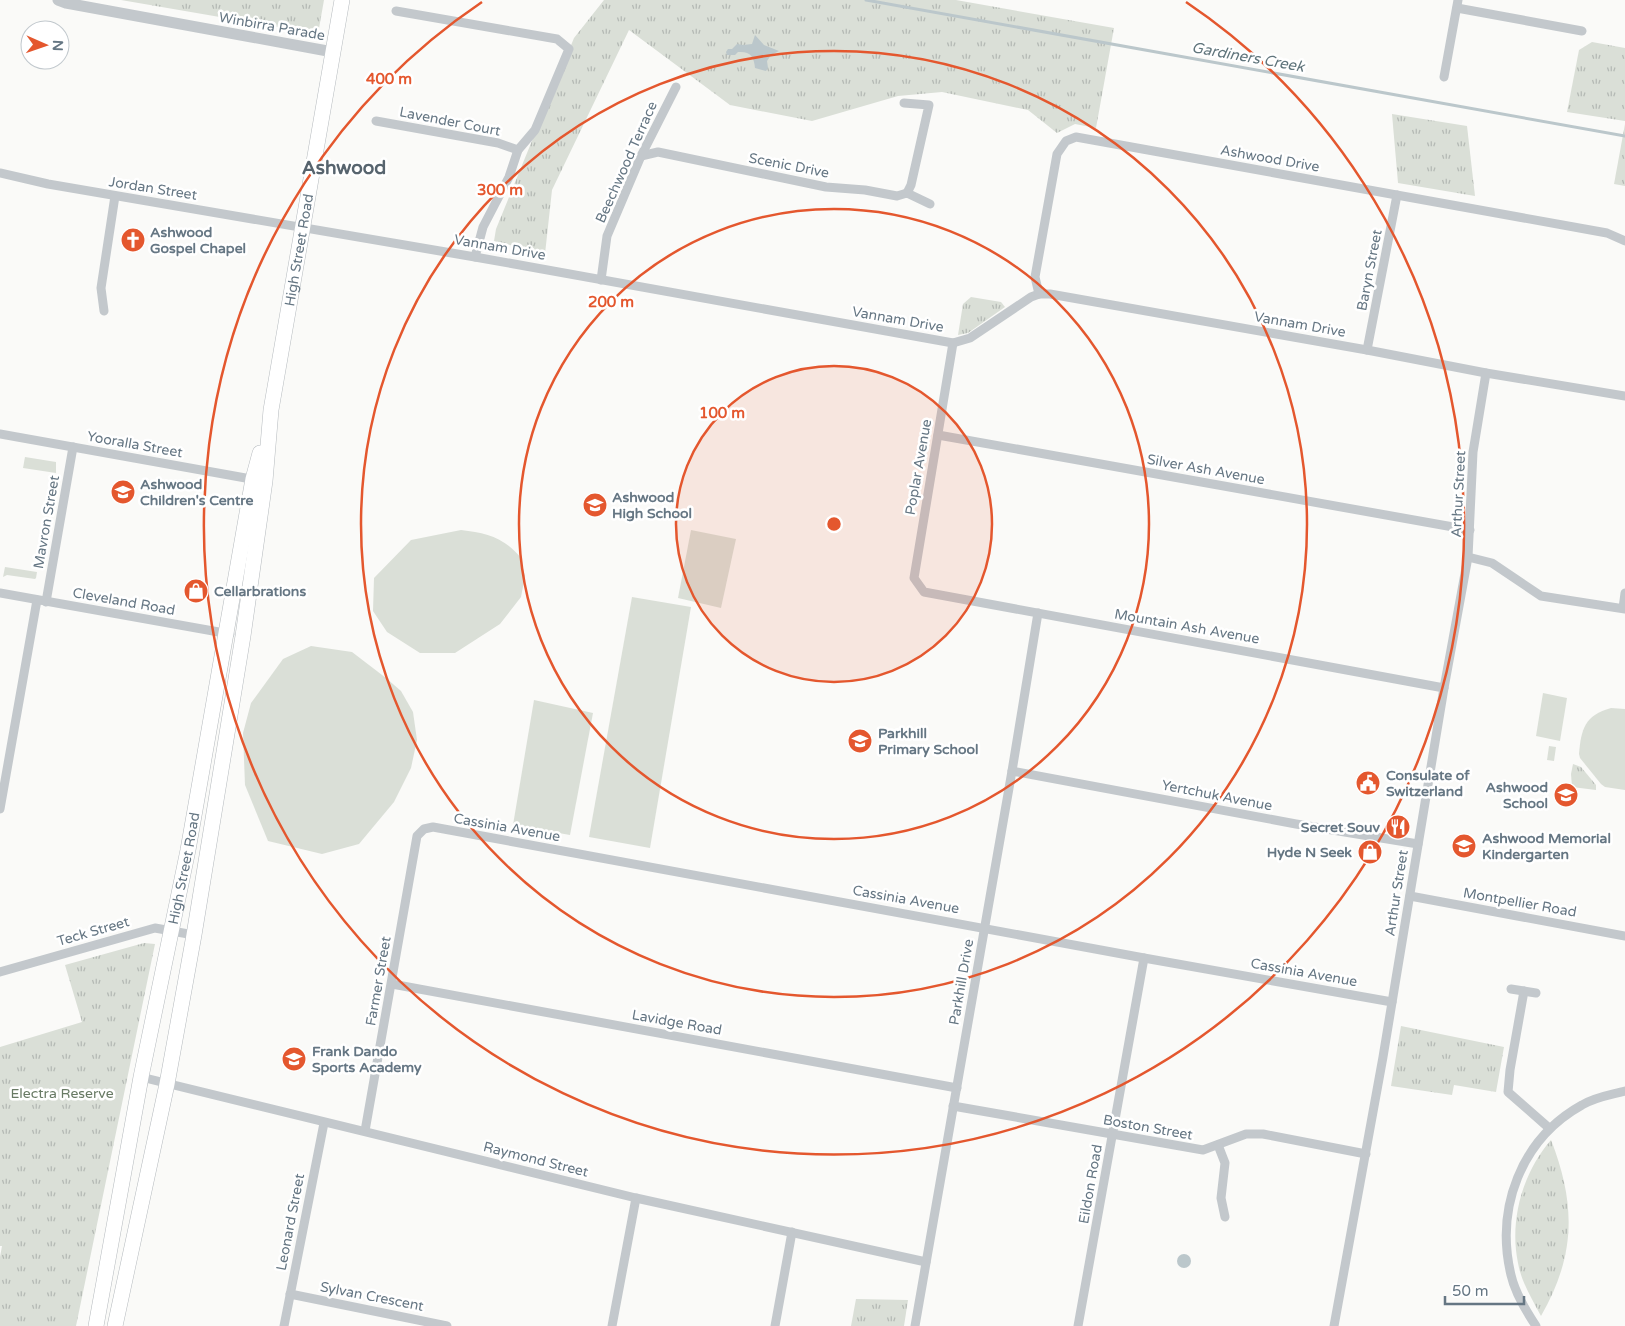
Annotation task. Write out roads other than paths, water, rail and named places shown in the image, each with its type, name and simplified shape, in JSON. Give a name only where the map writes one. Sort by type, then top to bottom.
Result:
[{"type":"main road","name":"High Street Road","points":[[96,1326],[141,1077],[188,850],[227,633],[259,480],[342,0]]},
{"type":"main road","name":"High Street Road","points":[[115,1326],[166,1084],[194,935],[243,636],[259,480]]},
{"type":"street","name":"Winbirra Parade","points":[[58,0],[333,52]]},
{"type":"street","points":[[1444,77],[1457,4],[1582,31]]},
{"type":"street","points":[[396,11],[557,38],[569,49],[535,130],[518,150],[509,177],[483,227],[475,257]]},
{"type":"street","name":"Beechwood Terrace","points":[[600,280],[607,236],[641,156],[676,87]]},
{"type":"street","points":[[904,102],[929,105],[911,185],[907,193]]},
{"type":"street","name":"Lavender Court","points":[[376,121],[498,143],[518,150]]},
{"type":"street","name":"Ashwood Drive","points":[[1039,294],[1035,277],[1057,154],[1066,141],[1076,137],[1608,233],[1625,241]]},
{"type":"street","name":"Scenic Drive","points":[[641,156],[658,152],[826,187],[865,190],[898,196],[907,193],[930,204]]},
{"type":"street","name":"Jordan Street","points":[[0,173],[115,196],[302,227]]},
{"type":"street","name":"Baryn Street","points":[[1367,350],[1397,195]]},
{"type":"street","points":[[104,311],[100,288],[115,196]]},
{"type":"street","name":"Vannam Drive","points":[[302,227],[953,343],[970,338],[1030,297],[1039,294],[1050,294],[1486,373],[1625,396]]},
{"type":"street","name":"Poplar Avenue","points":[[924,592],[914,578],[953,343]]},
{"type":"street","name":"Arthur Street","points":[[1334,1326],[1366,1154],[1444,688],[1468,557],[1473,452],[1486,373]]},
{"type":"street","name":"Yooralla Street","points":[[0,434],[259,480]]},
{"type":"street","name":"Silver Ash Avenue","points":[[938,435],[1470,530]]},
{"type":"street","name":"Mavron Street","points":[[46,602],[73,447]]},
{"type":"street","points":[[1468,557],[1492,563],[1541,596],[1624,608],[1625,593]]},
{"type":"street","name":"Mountain Ash Avenue","points":[[924,592],[1444,688]]},
{"type":"street","name":"Cleveland Road","points":[[0,593],[243,636]]},
{"type":"street","points":[[0,809],[37,600]]},
{"type":"street","name":"Parkhill Drive","points":[[914,1326],[957,1088],[1038,613]]},
{"type":"street","name":"Yertchuk Avenue","points":[[1012,771],[1296,824],[1418,844]]},
{"type":"street","name":"Cassinia Avenue","points":[[417,836],[424,829],[433,827],[1392,1002]]},
{"type":"street","name":"Farmer Street","points":[[365,1131],[417,836]]},
{"type":"street","name":"Montpellier Road","points":[[1410,896],[1625,936]]},
{"type":"street","name":"Teck Street","points":[[0,972],[156,928],[194,935]]},
{"type":"street","name":"Eildon Road","points":[[1078,1326],[1144,958]]},
{"type":"street","name":"Lavidge Road","points":[[392,984],[957,1088]]},
{"type":"street","points":[[1511,988],[1536,993]]},
{"type":"street","points":[[1524,991],[1508,1092],[1549,1128]]},
{"type":"street","name":"Raymond Street","points":[[141,1077],[636,1198],[926,1262]]},
{"type":"street","points":[[1535,1326],[1521,1300],[1512,1277],[1507,1252],[1507,1217],[1513,1188],[1524,1163],[1549,1128],[1581,1105],[1596,1098],[1625,1091]]},
{"type":"street","name":"Boston Street","points":[[953,1106],[1203,1150],[1246,1134],[1263,1134],[1366,1154]]},
{"type":"street","name":"Leonard Street","points":[[284,1326],[324,1123]]},
{"type":"street","points":[[1218,1145],[1225,1163],[1221,1198],[1225,1217]]},
{"type":"street","points":[[612,1326],[636,1198]]},
{"type":"street","points":[[775,1326],[792,1232]]},
{"type":"street","name":"Sylvan Crescent","points":[[290,1294],[447,1326]]},
{"type":"waterway","name":"Gardiners Creek","points":[[866,0],[1625,136]]},
{"type":"place","name":"Ashwood Gospel Chapel","points":[[133,240]]},
{"type":"place","name":"Ashwood Children's Centre","points":[[123,492]]},
{"type":"place","name":"Ashwood High School","points":[[595,505]]},
{"type":"place","name":"Cellarbrations","points":[[196,591]]},
{"type":"place","name":"Parkhill Primary School","points":[[860,741]]},
{"type":"place","name":"Consulate of Switzerland","points":[[1368,783]]},
{"type":"place","name":"Ashwood School","points":[[1566,795]]},
{"type":"place","name":"Secret Souv","points":[[1398,827]]},
{"type":"place","name":"Ashwood Memorial Kindergarten","points":[[1464,846]]},
{"type":"place","name":"Hyde N Seek","points":[[1370,852]]},
{"type":"place","name":"Frank Dando Sports Academy","points":[[294,1059]]},
{"type":"district","name":"Ashwood","points":[[344,167]]},
{"type":"park label","name":"Electra Reserve","points":[[62,1093]]}]
